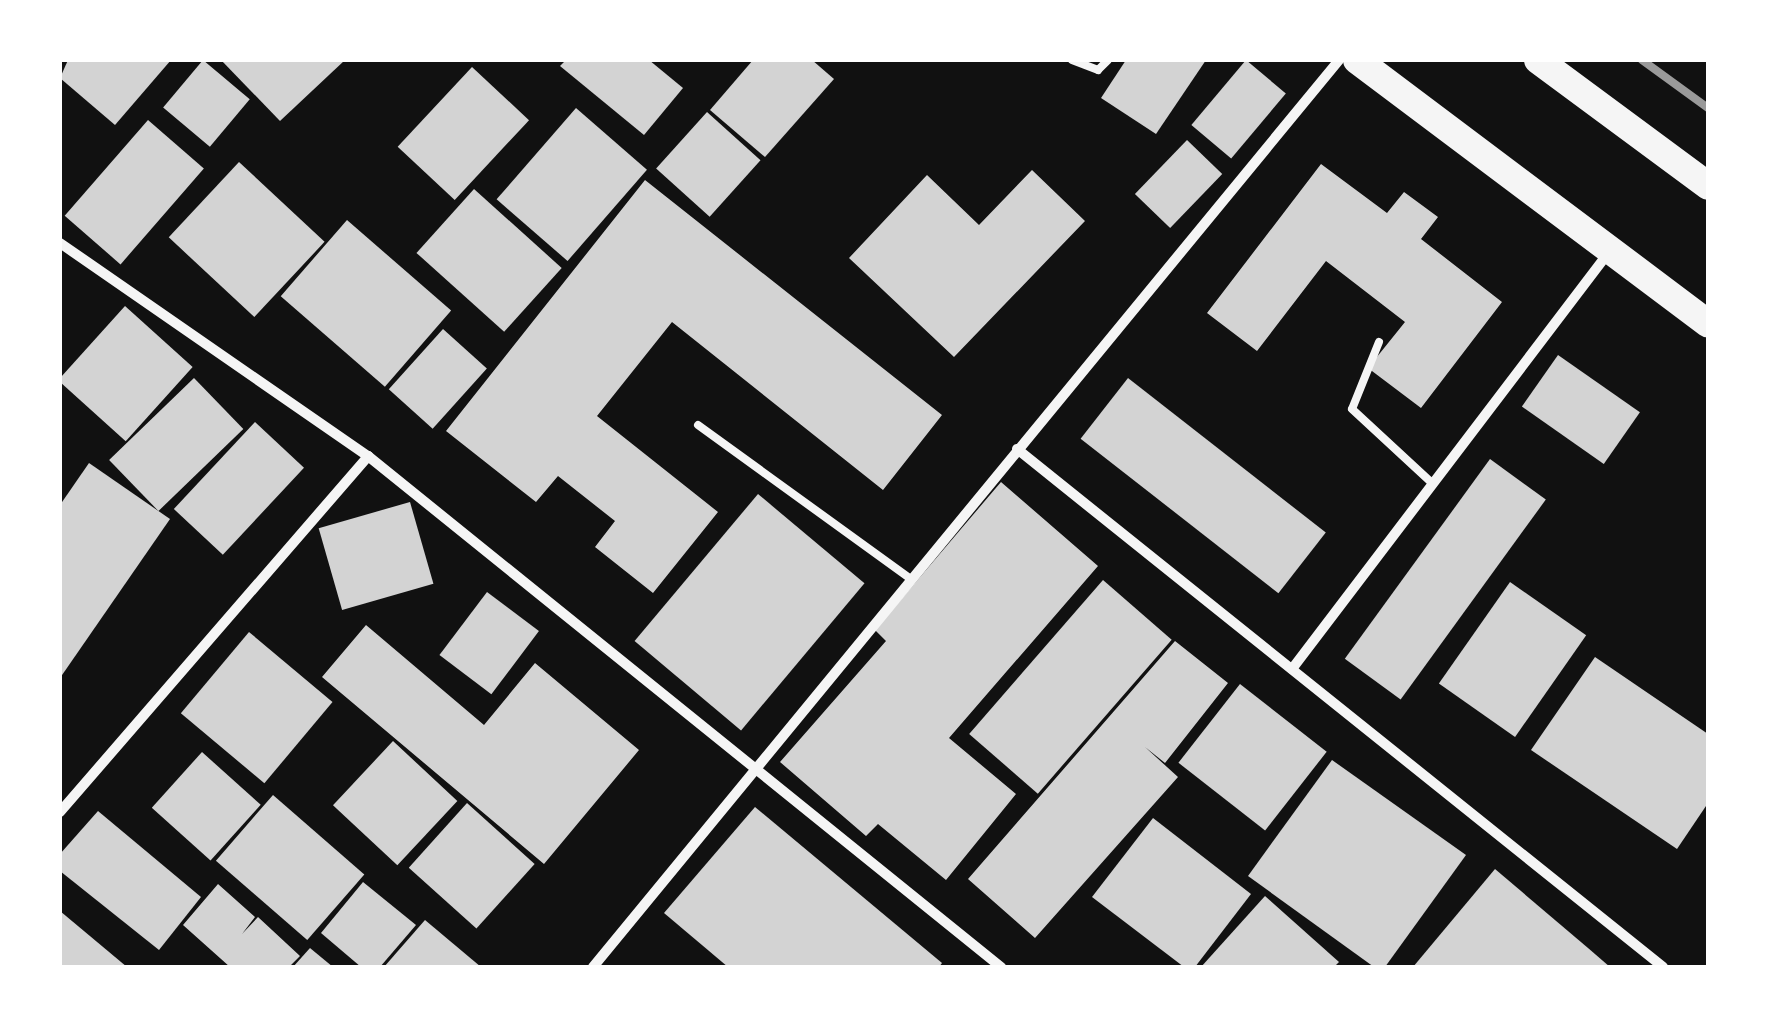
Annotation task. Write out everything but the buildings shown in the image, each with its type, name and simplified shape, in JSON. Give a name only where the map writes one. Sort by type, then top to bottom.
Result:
[{"type":"highway","points":[[1357,60],[1708,324]]},
{"type":"highway","points":[[1538,60],[1708,186]]},
{"type":"street","points":[[593,967],[909,578],[1339,60]]},
{"type":"street","points":[[60,243],[368,456],[753,773],[1001,967]]},
{"type":"street","points":[[1292,669],[1610,250]]},
{"type":"street","points":[[1017,449],[1662,967]]},
{"type":"street","points":[[60,812],[368,456]]},
{"type":"lane","points":[[1072,60],[1098,70],[1108,60]]},
{"type":"lane","points":[[1379,342],[1352,401],[1354,415],[1432,483]]},
{"type":"lane","points":[[698,425],[909,578]]},
{"type":"railway","points":[[1642,60],[1708,108]]}]
